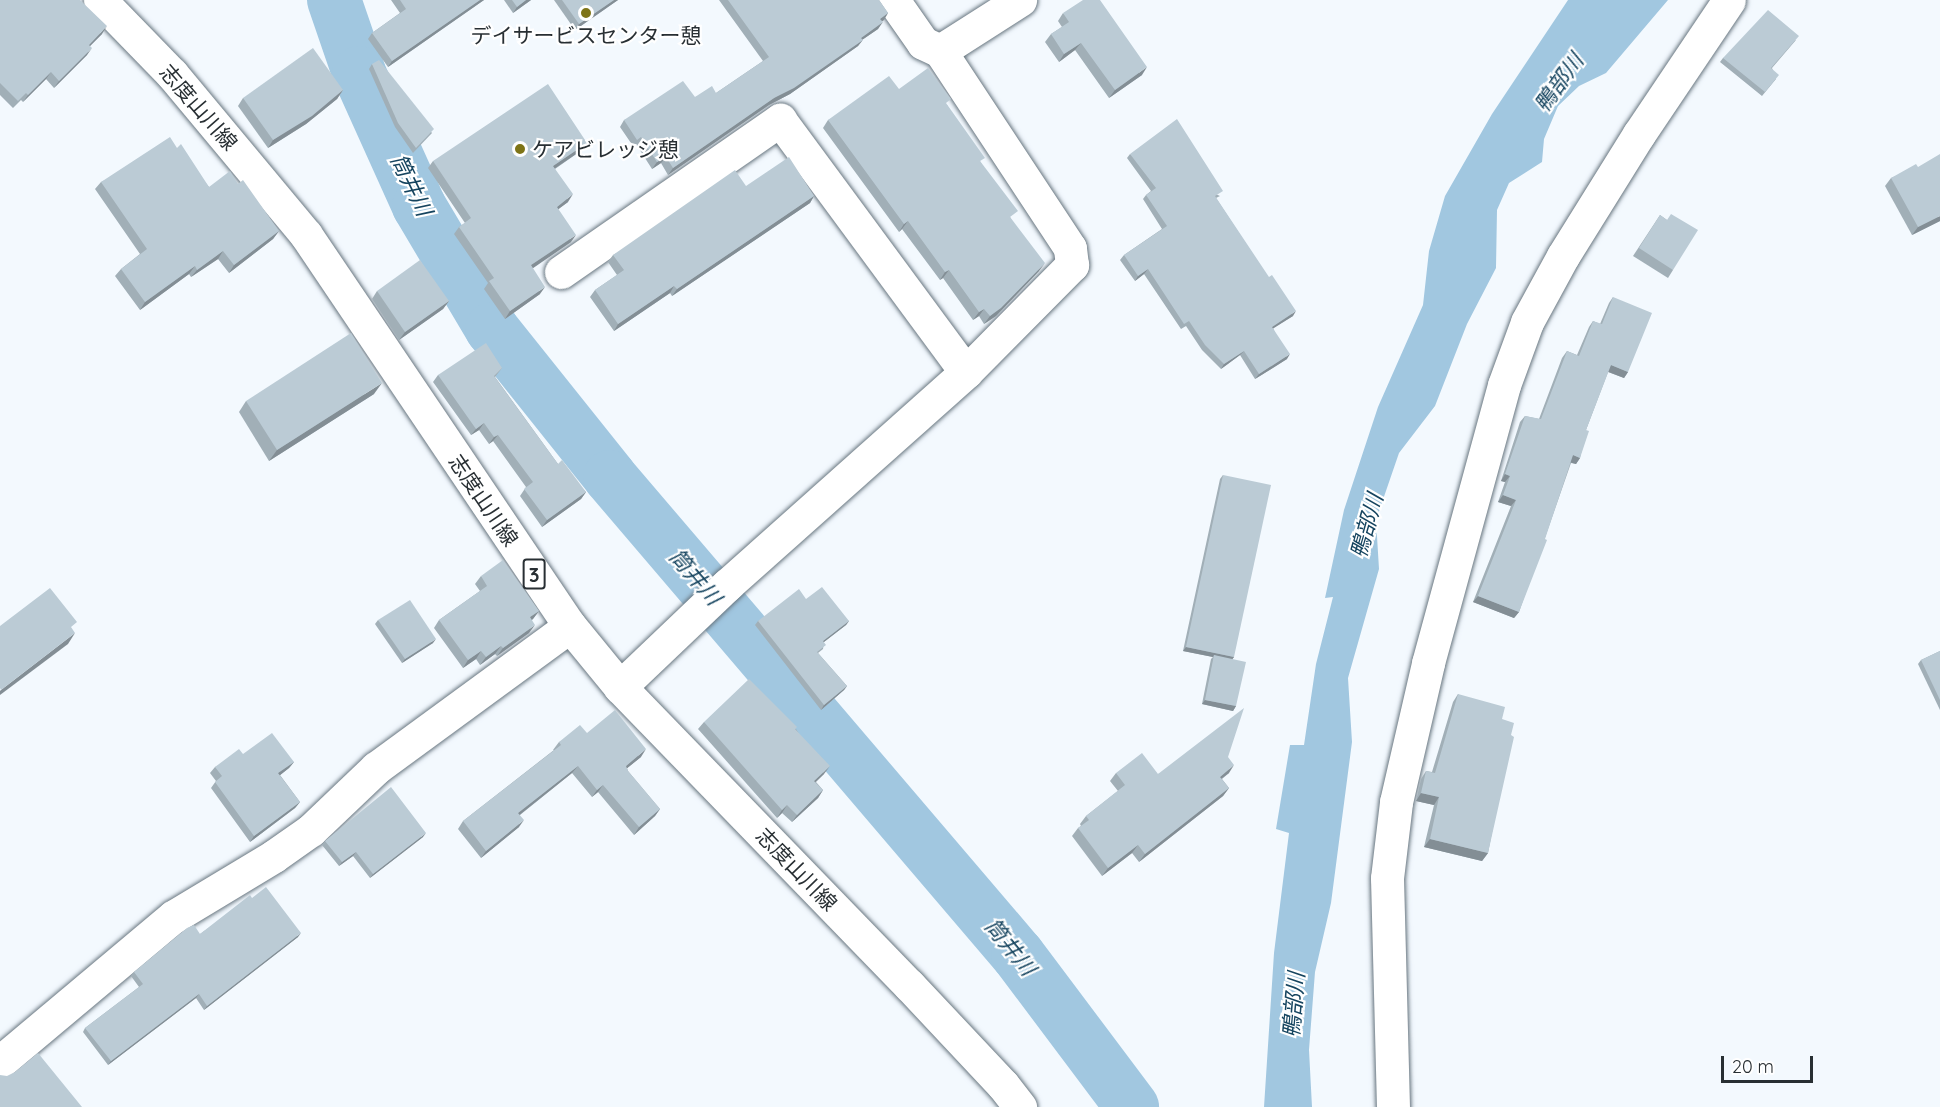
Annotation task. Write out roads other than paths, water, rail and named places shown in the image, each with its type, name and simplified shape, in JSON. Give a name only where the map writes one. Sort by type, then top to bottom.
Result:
[{"type":"street","name":"志度山川線","points":[[100,0],[172,74],[306,234],[570,626],[620,687],[917,993],[1003,1085],[1020,1107]]},
{"type":"street","points":[[620,687],[702,612],[727,585],[966,372],[1072,265],[1070,248],[940,51],[923,43],[893,0]]},
{"type":"street","points":[[940,51],[1020,0]]},
{"type":"street","points":[[1393,1107],[1387,878],[1396,802],[1428,663],[1504,384],[1527,322],[1563,256],[1729,0]]},
{"type":"street","points":[[561,272],[780,120],[966,372]]},
{"type":"street","points":[[0,1062],[173,917],[274,856],[311,830],[376,768],[570,626]]},
{"type":"water","name":"鴨部川","points":[[1568,0],[1668,0],[1606,73],[1579,86],[1558,106],[1544,139],[1542,162],[1509,183],[1497,210],[1496,268],[1467,324],[1435,406],[1399,453],[1376,520],[1379,569],[1348,678],[1352,742],[1331,903],[1315,972],[1309,1050],[1312,1107],[1264,1107],[1274,953],[1289,833],[1276,829],[1290,745],[1304,745],[1316,664],[1333,597],[1325,598],[1344,510],[1378,407],[1423,305],[1429,251],[1445,196],[1492,114]]},
{"type":"waterway","name":"筒井川","points":[[334,0],[359,73],[419,206],[492,329],[610,477],[1018,955],[1132,1107]]},
{"type":"place","name":"デイサービスセンター憩","points":[[586,13]]},
{"type":"place","name":"ケアビレッジ憩","points":[[520,149]]}]
